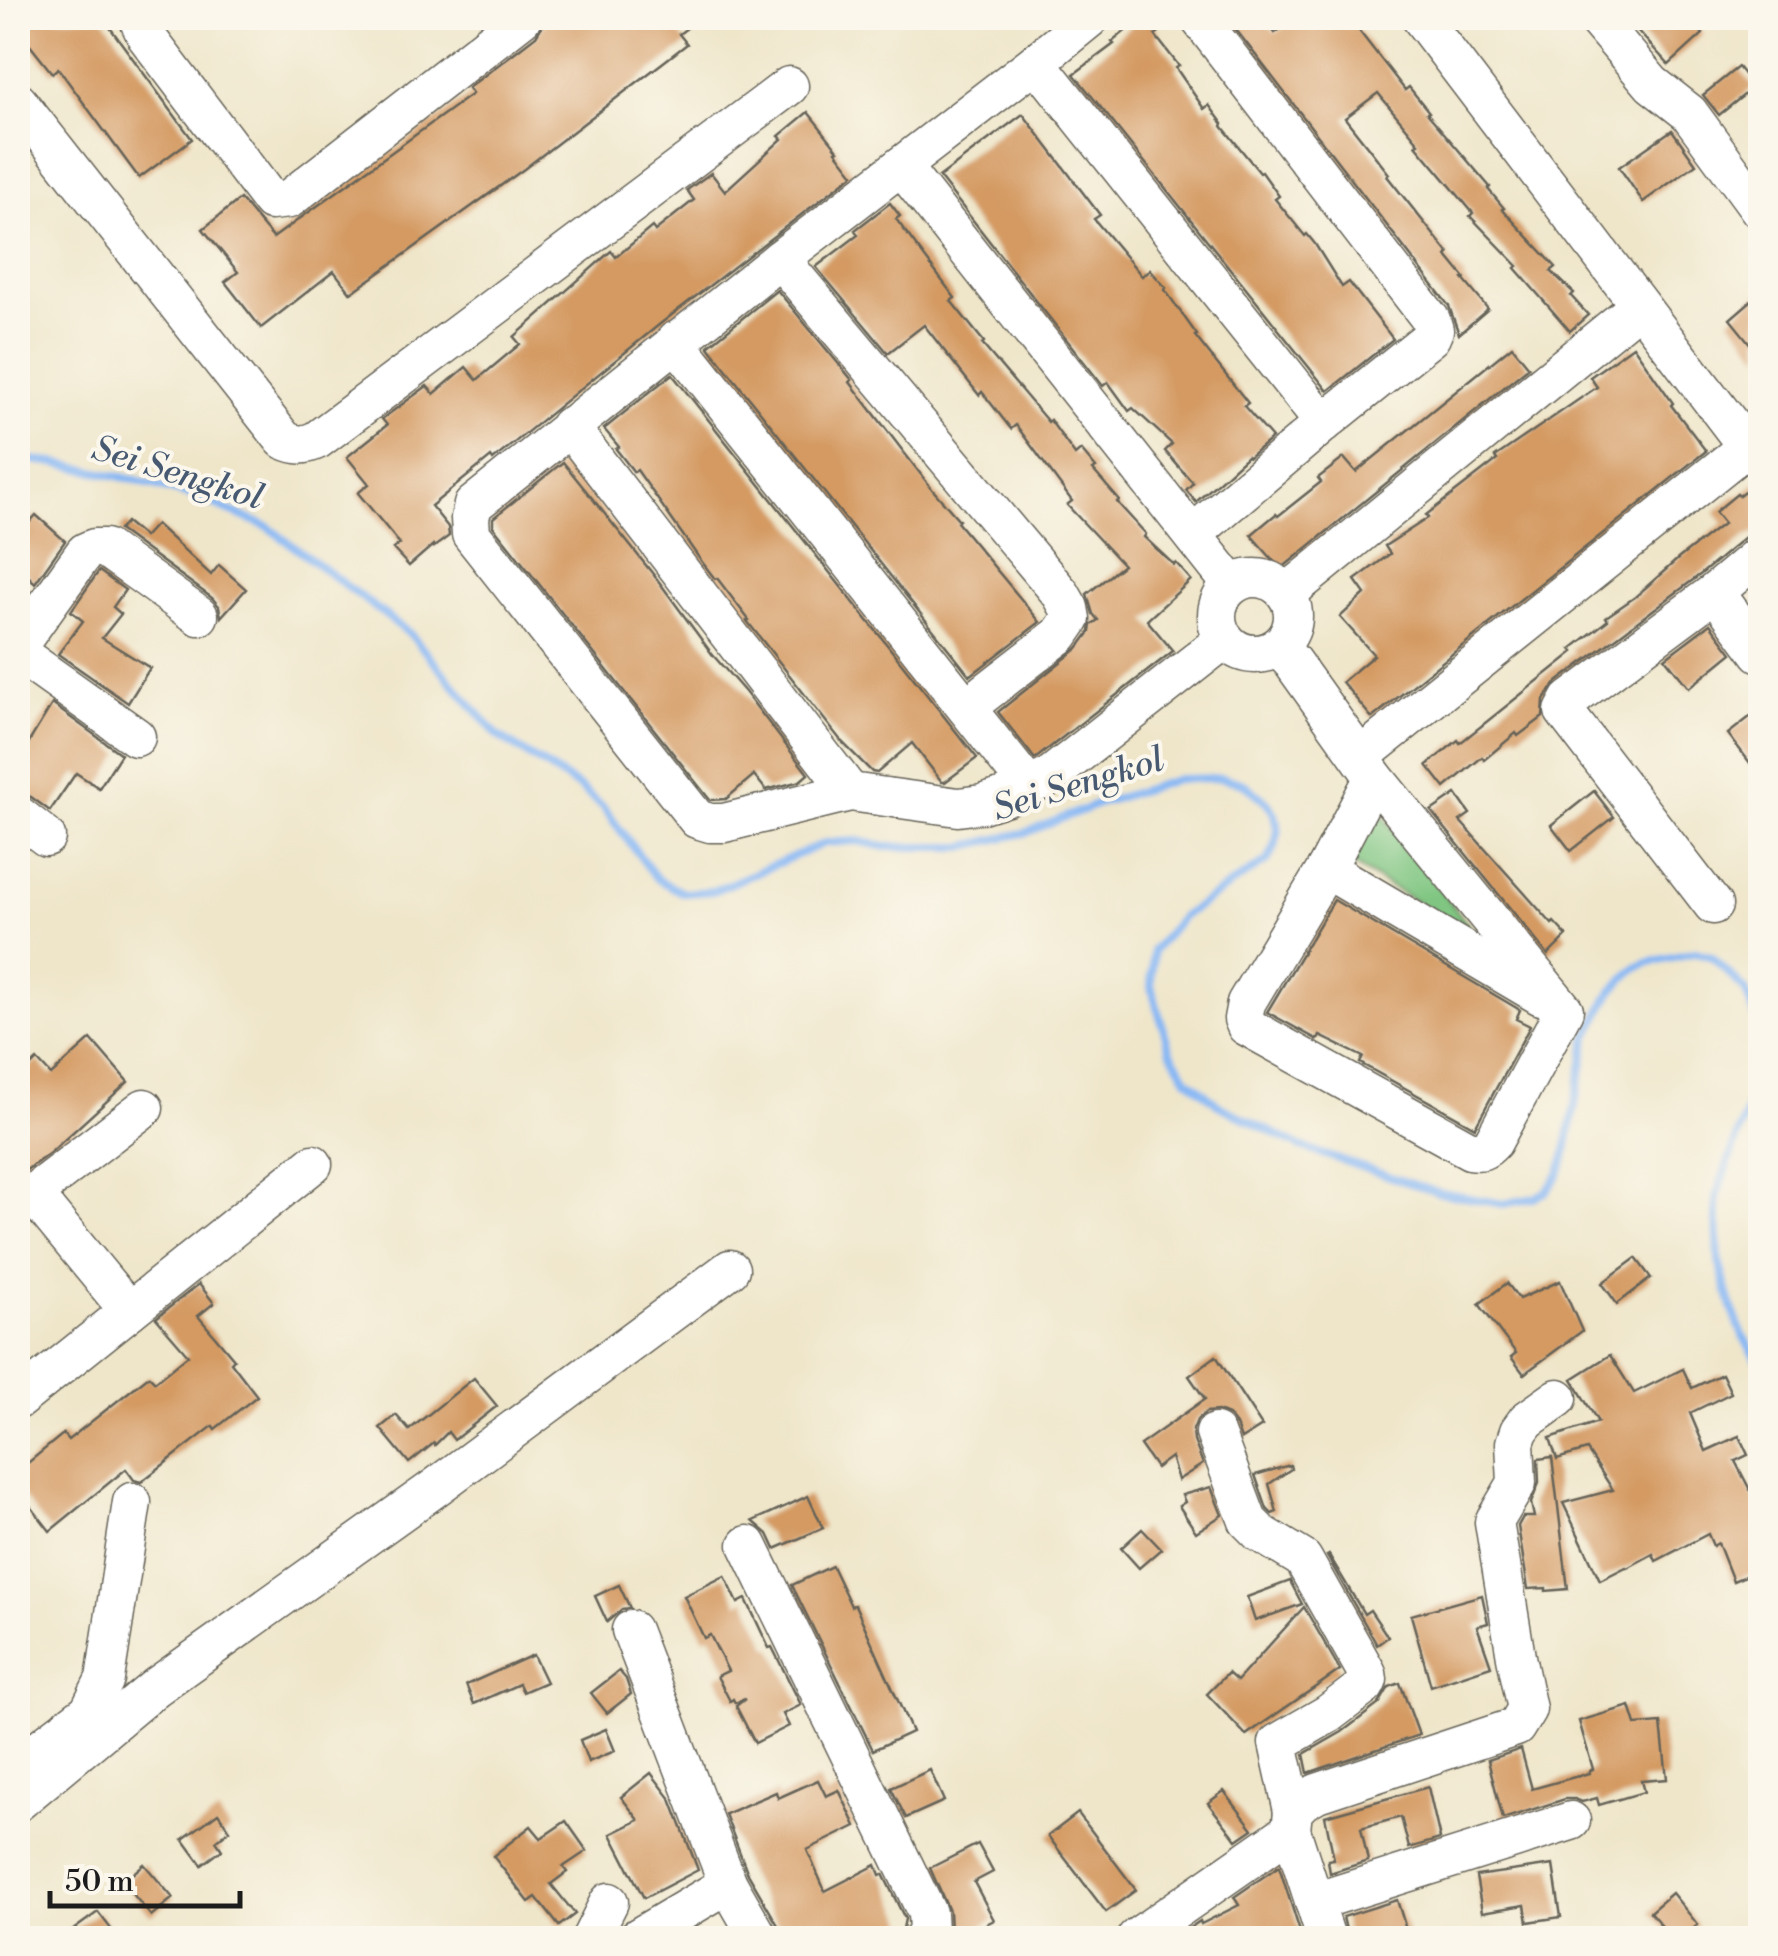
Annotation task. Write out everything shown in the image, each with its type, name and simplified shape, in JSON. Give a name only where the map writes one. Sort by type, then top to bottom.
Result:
[{"type":"street","points":[[141,18],[146,36],[271,200],[277,202],[289,199],[522,18]]},
{"type":"street","points":[[1090,18],[473,505],[471,534],[697,819],[710,823],[724,823],[850,792],[958,807],[982,804],[1049,777],[1225,639]]},
{"type":"street","points":[[1193,534],[1434,330],[1432,320],[1199,18]]},
{"type":"street","points":[[1421,18],[1738,436],[1741,446],[1738,454],[1367,766],[1326,869],[1246,1003],[1244,1019],[1246,1026],[1480,1152],[1492,1142],[1564,1010]]},
{"type":"street","points":[[1596,18],[1652,84],[1688,113],[1760,210]]},
{"type":"street","points":[[1036,62],[1324,422]]},
{"type":"street","points":[[18,102],[284,440],[306,445],[318,440],[789,86]]},
{"type":"street","points":[[901,166],[1232,585]]},
{"type":"street","points":[[780,259],[1069,608],[1071,619],[1060,635],[967,707]]},
{"type":"street","points":[[1286,594],[1640,306]]},
{"type":"street","points":[[676,341],[1029,786]]},
{"type":"street","points":[[570,426],[850,792]]},
{"type":"street","points":[[136,737],[18,649],[85,552],[94,548],[105,548],[199,616]]},
{"type":"street","points":[[1713,905],[1564,711],[1570,700],[1760,554]]},
{"type":"street","points":[[1255,578],[1277,585],[1286,594],[1292,627],[1278,646],[1256,654],[1244,653],[1225,639],[1217,616],[1219,604],[1232,585],[1255,578]]},
{"type":"street","points":[[1715,592],[1760,653]]},
{"type":"street","points":[[1278,646],[1367,766],[1564,1010]]},
{"type":"street","points":[[1326,869],[1564,1010]]},
{"type":"street","points":[[129,1311],[25,1199],[144,1108]]},
{"type":"street","points":[[18,1400],[313,1164]]},
{"type":"street","points":[[18,1802],[156,1687],[432,1490],[730,1269]]},
{"type":"street","points":[[1136,1938],[1292,1820],[1303,1801],[1516,1728],[1528,1709],[1494,1522],[1517,1483],[1515,1444],[1519,1431],[1527,1420],[1558,1398]]},
{"type":"street","points":[[1214,1433],[1248,1521],[1260,1533],[1303,1559],[1367,1673],[1364,1686],[1328,1714],[1278,1743],[1292,1820],[1326,1938]]},
{"type":"street","points":[[18,1765],[88,1711],[105,1679],[132,1502]]},
{"type":"street","points":[[748,1545],[927,1913],[928,1931],[923,1938]]},
{"type":"street","points":[[631,1630],[728,1884],[758,1938]]},
{"type":"street","points":[[1314,1902],[1571,1820]]},
{"type":"street","points":[[637,1938],[728,1884]]},
{"type":"street","points":[[591,1938],[609,1902]]},
{"type":"green space","points":[[1377,808],[1479,939],[1345,860]]},
{"type":"building","points":[[18,18],[103,18],[192,139],[139,178],[58,68],[52,73],[18,30]]},
{"type":"building","points":[[547,18],[700,18],[679,34],[687,44],[524,169],[351,293],[334,271],[261,328],[225,282],[238,272],[203,229],[240,199],[273,238],[472,94],[468,88],[536,36]]},
{"type":"building","points":[[1141,18],[1147,18],[1159,32],[1155,35],[1204,109],[1209,105],[1262,172],[1279,196],[1275,199],[1315,244],[1342,287],[1349,282],[1393,339],[1328,391],[1074,74]]},
{"type":"building","points":[[1227,18],[1263,18],[1275,33],[1295,18],[1349,18],[1405,90],[1409,87],[1490,187],[1502,209],[1556,267],[1551,271],[1574,293],[1571,296],[1588,315],[1570,331],[1515,268],[1518,266],[1470,216],[1473,213],[1378,93],[1345,118],[1488,309],[1459,334],[1449,306]]},
{"type":"building","points":[[1626,18],[1689,18],[1703,34],[1669,65]]},
{"type":"building","points":[[1738,67],[1754,87],[1719,115],[1703,95]]},
{"type":"building","points":[[808,112],[854,174],[431,506],[448,527],[449,536],[409,566],[393,549],[400,544],[358,493],[369,484],[347,457],[387,425],[382,419],[427,386],[434,394],[466,367],[477,380],[520,344],[514,337],[611,251],[616,257],[652,227],[655,231],[694,200],[687,190],[711,173],[725,191]]},
{"type":"building","points":[[1023,114],[1100,215],[1094,219],[1142,276],[1150,270],[1166,288],[1195,336],[1248,403],[1244,406],[1272,438],[1196,502],[1186,490],[1193,483],[1165,451],[1172,444],[1133,408],[1129,411],[1108,382],[1103,386],[939,177]]},
{"type":"building","points":[[1672,130],[1696,164],[1643,202],[1619,167]]},
{"type":"building","points":[[890,203],[900,216],[896,219],[955,298],[951,301],[982,344],[1050,420],[1075,455],[1081,450],[1117,502],[1146,534],[1144,537],[1191,580],[1147,620],[1173,651],[1035,759],[998,712],[1078,648],[1098,620],[1087,594],[1123,565],[1067,505],[1072,501],[1016,425],[1011,429],[982,392],[979,395],[924,325],[888,353],[816,267],[858,235],[855,230]]},
{"type":"building","points":[[777,290],[1040,622],[970,676],[708,346]]},
{"type":"building","points":[[1760,293],[1760,356],[1730,319]]},
{"type":"building","points":[[1512,346],[1529,367],[1281,569],[1251,535],[1321,482],[1318,478],[1344,458],[1356,472]]},
{"type":"building","points":[[1633,346],[1706,451],[1372,718],[1342,682],[1374,655],[1340,617],[1365,594],[1355,580],[1390,554],[1385,546],[1428,518],[1426,515],[1497,460],[1495,457],[1597,387],[1590,377]]},
{"type":"building","points":[[672,374],[977,758],[945,782],[912,743],[877,773],[842,742],[699,558],[637,470],[634,472],[616,449],[619,447],[604,429]]},
{"type":"building","points":[[563,462],[808,774],[800,781],[766,790],[754,775],[726,799],[710,800],[493,526],[493,518]]},
{"type":"building","points":[[1760,480],[1760,532],[1745,537],[1557,682],[1544,700],[1543,717],[1484,760],[1482,757],[1445,788],[1427,765],[1574,652],[1571,649],[1608,620],[1606,617],[1724,523],[1715,512]]},
{"type":"building","points":[[36,515],[65,541],[35,583],[18,566],[18,535]]},
{"type":"building","points":[[126,522],[144,537],[156,524],[211,575],[219,565],[246,589],[221,617],[212,598],[119,530]]},
{"type":"building","points":[[99,571],[125,590],[113,607],[121,614],[102,638],[150,668],[128,703],[58,654],[83,621],[71,611]]},
{"type":"building","points":[[1710,624],[1732,653],[1689,688],[1665,658]]},
{"type":"building","points":[[52,704],[121,754],[99,788],[76,773],[50,811],[18,793],[18,760]]},
{"type":"building","points":[[1760,709],[1760,776],[1728,734]]},
{"type":"building","points":[[1594,791],[1614,817],[1571,851],[1551,825]]},
{"type":"building","points":[[1456,794],[1470,814],[1460,821],[1567,936],[1548,955],[1431,811]]},
{"type":"building","points":[[1334,900],[1520,1010],[1516,1019],[1530,1026],[1475,1127],[1360,1063],[1363,1057],[1320,1036],[1318,1040],[1267,1012]]},
{"type":"building","points":[[91,1039],[128,1082],[51,1152],[18,1176],[18,1078],[37,1060],[51,1075]]},
{"type":"building","points":[[1636,1258],[1651,1278],[1617,1304],[1602,1283]]},
{"type":"building","points":[[1560,1281],[1582,1331],[1524,1374],[1511,1357],[1516,1353],[1479,1304],[1507,1283],[1519,1299]]},
{"type":"building","points":[[199,1284],[214,1303],[198,1316],[234,1359],[231,1362],[257,1396],[141,1482],[134,1480],[126,1469],[50,1531],[18,1490],[18,1471],[63,1434],[68,1440],[149,1376],[155,1382],[188,1355],[156,1318]]},
{"type":"building","points":[[1610,1355],[1634,1393],[1683,1369],[1692,1388],[1722,1374],[1731,1393],[1690,1413],[1706,1451],[1739,1436],[1748,1455],[1735,1461],[1760,1509],[1760,1570],[1733,1581],[1718,1543],[1713,1546],[1708,1534],[1656,1561],[1653,1554],[1600,1580],[1563,1503],[1613,1490],[1587,1450],[1557,1459],[1550,1438],[1598,1422],[1572,1379]]},
{"type":"building","points":[[1216,1356],[1262,1426],[1241,1439],[1228,1415],[1206,1412],[1193,1430],[1203,1464],[1178,1480],[1171,1457],[1156,1468],[1140,1445],[1205,1399],[1189,1376]]},
{"type":"building","points":[[474,1378],[497,1406],[454,1440],[448,1432],[409,1463],[380,1428],[396,1415],[409,1430]]},
{"type":"building","points":[[1552,1457],[1568,1589],[1528,1589],[1518,1526],[1523,1517],[1534,1517],[1531,1503],[1539,1483],[1538,1459]]},
{"type":"building","points":[[1290,1465],[1291,1469],[1269,1484],[1277,1512],[1272,1514],[1255,1475]]},
{"type":"building","points":[[1211,1487],[1222,1515],[1196,1532],[1179,1506],[1185,1502],[1182,1495]]},
{"type":"building","points":[[808,1496],[823,1528],[775,1549],[768,1534],[753,1521]]},
{"type":"building","points":[[1142,1529],[1161,1549],[1139,1568],[1121,1548]]},
{"type":"building","points":[[1327,1556],[1364,1614],[1370,1610],[1388,1637],[1377,1645]]},
{"type":"building","points":[[832,1566],[851,1606],[855,1605],[912,1732],[873,1750],[792,1585]]},
{"type":"building","points":[[725,1576],[738,1603],[746,1599],[801,1705],[783,1714],[789,1726],[755,1743],[736,1706],[745,1699],[730,1701],[717,1676],[728,1671],[710,1635],[704,1638],[684,1596]]},
{"type":"building","points":[[1290,1581],[1302,1604],[1255,1621],[1247,1597]]},
{"type":"building","points":[[619,1585],[630,1608],[622,1609],[607,1622],[595,1596]]},
{"type":"building","points":[[1482,1595],[1488,1623],[1477,1626],[1491,1666],[1431,1686],[1411,1615]]},
{"type":"building","points":[[1304,1607],[1340,1670],[1246,1735],[1207,1694],[1228,1673],[1237,1681]]},
{"type":"building","points":[[533,1655],[546,1682],[523,1692],[519,1684],[474,1704],[466,1685]]},
{"type":"building","points":[[619,1671],[631,1694],[607,1713],[591,1693]]},
{"type":"building","points":[[1400,1683],[1419,1735],[1308,1773],[1304,1754],[1342,1732],[1379,1704],[1389,1687]]},
{"type":"building","points":[[1630,1706],[1636,1725],[1661,1723],[1667,1779],[1641,1781],[1644,1792],[1599,1805],[1597,1798],[1582,1802],[1565,1799],[1503,1819],[1488,1760],[1521,1749],[1532,1789],[1589,1773],[1593,1769],[1579,1721]]},
{"type":"building","points":[[606,1729],[615,1751],[588,1762],[580,1740]]},
{"type":"building","points":[[930,1770],[944,1801],[906,1818],[891,1788]]},
{"type":"building","points":[[651,1773],[671,1799],[698,1870],[644,1898],[611,1834],[639,1820],[621,1797]]},
{"type":"building","points":[[818,1780],[826,1796],[839,1790],[856,1826],[807,1850],[825,1891],[876,1865],[905,1919],[901,1938],[781,1938],[779,1927],[748,1874],[725,1814],[776,1792],[778,1798]]},
{"type":"building","points":[[1428,1787],[1440,1839],[1409,1848],[1401,1817],[1361,1828],[1368,1861],[1330,1873],[1328,1860],[1334,1859],[1325,1816]]},
{"type":"building","points":[[1224,1791],[1253,1829],[1237,1840],[1208,1803]]},
{"type":"building","points":[[218,1813],[230,1830],[216,1841],[222,1850],[202,1865],[183,1839]]},
{"type":"building","points":[[1078,1813],[1136,1890],[1106,1912],[1048,1836]]},
{"type":"building","points":[[566,1821],[587,1851],[563,1867],[567,1872],[551,1884],[575,1914],[559,1926],[536,1897],[529,1902],[493,1856],[531,1826],[541,1838]]},
{"type":"building","points":[[978,1844],[993,1872],[974,1882],[994,1920],[959,1938],[948,1938],[949,1911],[930,1868]]},
{"type":"building","points":[[144,1864],[173,1898],[151,1916],[123,1882]]},
{"type":"building","points":[[1553,1865],[1561,1917],[1528,1922],[1525,1905],[1482,1912],[1476,1876]]},
{"type":"building","points":[[1279,1866],[1302,1938],[1175,1938],[1200,1921],[1201,1924],[1239,1905],[1234,1897]]},
{"type":"building","points":[[1672,1893],[1698,1925],[1694,1928],[1703,1938],[1672,1938],[1650,1912]]},
{"type":"building","points":[[1397,1900],[1409,1938],[1348,1938],[1343,1917]]},
{"type":"building","points":[[98,1912],[118,1938],[62,1938]]},
{"type":"waterway","name":"Sei Sengkol","points":[[18,458],[136,480],[196,497],[268,527],[410,634],[498,736],[579,787],[603,807],[657,879],[683,893],[713,891],[825,843],[962,847],[1028,832],[1098,804],[1178,779],[1221,778],[1243,783],[1266,801],[1275,814],[1275,847],[1267,861],[1183,916],[1153,950],[1151,986],[1170,1051],[1187,1078],[1220,1106],[1301,1147],[1436,1192],[1503,1204],[1534,1198],[1547,1191],[1559,1174],[1588,1036],[1612,991],[1635,968],[1696,952],[1712,957],[1745,990],[1757,1019],[1760,1049]]},
{"type":"waterway","name":"Sei Sengkol","points":[[1760,1052],[1752,1096],[1716,1197],[1719,1262],[1743,1336],[1760,1363]]}]
